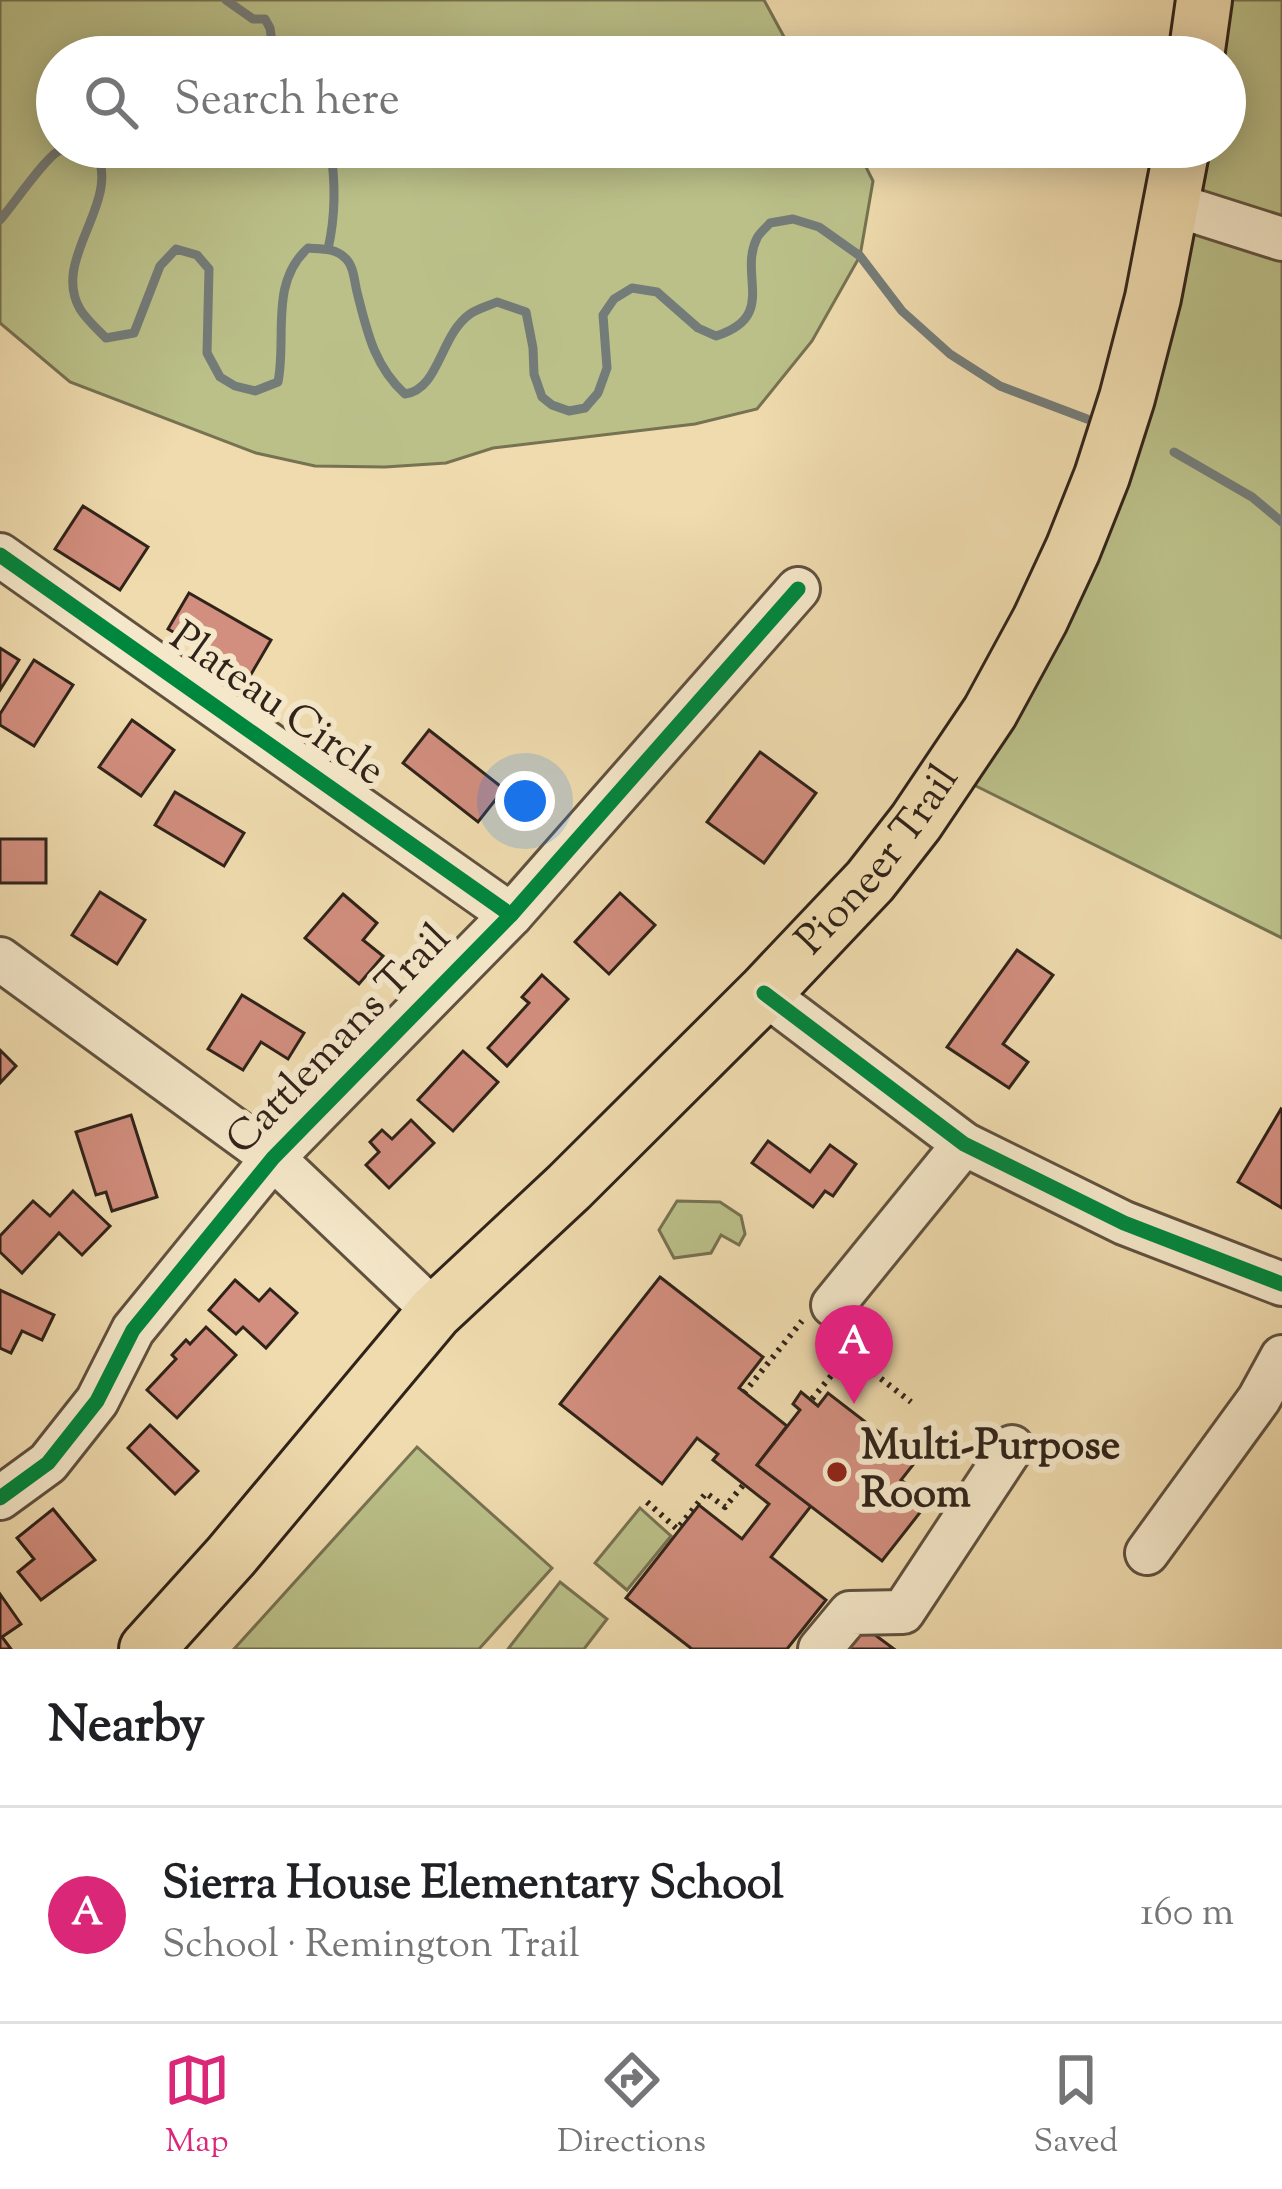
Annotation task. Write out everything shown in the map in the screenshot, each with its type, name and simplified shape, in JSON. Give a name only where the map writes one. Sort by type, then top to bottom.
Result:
[{"type":"main road","points":[[1199,36],[1204,0]]},
{"type":"main road","name":"Pioneer Trail","points":[[147,1649],[435,1312],[764,993],[870,881],[916,822],[990,712],[1040,620],[1102,476],[1153,298],[1178,168]]},
{"type":"street","points":[[1172,204],[1282,239]]},
{"type":"street","name":"Plateau Circle","points":[[0,555],[511,915]]},
{"type":"street","name":"Cattlemans Trail","points":[[0,1498],[48,1463],[97,1401],[133,1330],[273,1158],[511,915],[798,589]]},
{"type":"street","points":[[0,959],[273,1158],[435,1312]]},
{"type":"street","points":[[764,993],[964,1144],[1124,1222],[1282,1284]]},
{"type":"street","points":[[833,1305],[964,1144]]},
{"type":"street","points":[[1147,1552],[1259,1399],[1282,1357]]},
{"type":"street","points":[[820,1649],[850,1613],[903,1612],[1012,1447]]},
{"type":"path","points":[[744,1393],[803,1318],[910,1402]]},
{"type":"path","points":[[812,1399],[849,1354]]},
{"type":"path","points":[[647,1502],[677,1529],[706,1493],[725,1508],[743,1484]]},
{"type":"green space","points":[[0,0],[764,0],[784,36],[36,36],[36,168],[866,168],[873,181],[860,256],[812,341],[757,409],[695,424],[493,448],[446,463],[315,466],[256,453],[70,382],[0,323]]},
{"type":"green space","points":[[1231,0],[1282,0],[1282,938],[974,785],[1046,668],[1125,490],[1199,168],[1246,168],[1246,36],[1225,36]]},
{"type":"green space","points":[[677,1201],[720,1202],[741,1216],[745,1234],[739,1245],[721,1235],[711,1253],[674,1258],[659,1230]]},
{"type":"green space","points":[[417,1447],[552,1568],[479,1649],[234,1649]]},
{"type":"green space","points":[[640,1508],[671,1536],[627,1590],[595,1563]]},
{"type":"green space","points":[[560,1582],[607,1619],[584,1649],[508,1649]]},
{"type":"building","points":[[83,506],[148,547],[120,590],[55,549]]},
{"type":"building","points":[[189,593],[271,640],[250,676],[168,629]]},
{"type":"building","points":[[0,648],[19,660],[0,690]]},
{"type":"building","points":[[34,660],[73,685],[34,746],[0,725],[0,714]]},
{"type":"building","points":[[132,720],[174,750],[141,796],[99,767]]},
{"type":"building","points":[[429,730],[504,789],[478,822],[403,763]]},
{"type":"building","points":[[760,752],[816,793],[764,863],[707,822]]},
{"type":"building","points":[[175,792],[244,833],[224,866],[155,825]]},
{"type":"building","points":[[0,839],[46,839],[46,883],[0,883]]},
{"type":"building","points":[[100,892],[145,920],[117,964],[72,935]]},
{"type":"building","points":[[620,893],[655,925],[609,974],[575,942]]},
{"type":"building","points":[[343,894],[377,923],[363,940],[383,956],[359,984],[305,938]]},
{"type":"building","points":[[1017,950],[1053,975],[1003,1044],[1028,1062],[1009,1088],[947,1047]]},
{"type":"building","points":[[542,975],[568,999],[507,1066],[488,1048],[529,1003],[522,997]]},
{"type":"building","points":[[242,995],[304,1033],[288,1059],[261,1042],[243,1070],[208,1049]]},
{"type":"building","points":[[0,1050],[16,1066],[0,1083]]},
{"type":"building","points":[[463,1051],[498,1082],[453,1131],[418,1100]]},
{"type":"building","points":[[1282,1110],[1282,1208],[1238,1182]]},
{"type":"building","points":[[131,1115],[157,1197],[112,1211],[106,1192],[96,1195],[76,1132]]},
{"type":"building","points":[[411,1120],[434,1143],[389,1188],[366,1165],[379,1152],[370,1142],[382,1130],[392,1139]]},
{"type":"building","points":[[768,1141],[810,1172],[830,1145],[856,1164],[833,1196],[825,1191],[813,1207],[752,1163]]},
{"type":"building","points":[[73,1191],[110,1226],[82,1255],[59,1233],[22,1273],[0,1252],[0,1236],[33,1201],[50,1216]]},
{"type":"building","points":[[660,1277],[763,1357],[739,1388],[787,1426],[757,1465],[811,1506],[771,1557],[826,1600],[787,1649],[692,1649],[626,1598],[699,1505],[742,1539],[769,1504],[713,1460],[718,1454],[697,1438],[662,1484],[560,1404]]},
{"type":"building","points":[[235,1280],[259,1301],[270,1289],[297,1313],[266,1348],[243,1327],[236,1334],[209,1310]]},
{"type":"building","points":[[0,1290],[54,1315],[42,1340],[22,1331],[11,1353],[0,1348]]},
{"type":"building","points":[[206,1327],[236,1355],[177,1418],[147,1390],[176,1359],[172,1355],[186,1340],[190,1344]]},
{"type":"building","name":"Multi-Purpose Room","points":[[801,1392],[818,1406],[828,1393],[916,1461],[901,1480],[929,1501],[882,1561],[757,1465],[800,1410],[793,1404]]},
{"type":"building","points":[[150,1425],[198,1471],[175,1494],[128,1448]]},
{"type":"building","points":[[53,1509],[95,1560],[41,1600],[18,1572],[34,1559],[17,1538]]},
{"type":"building","points":[[0,1594],[21,1624],[2,1637],[11,1649],[0,1649]]},
{"type":"building","points":[[863,1626],[894,1649],[846,1649]]},
{"type":"waterway","points":[[226,0],[253,19],[265,19],[271,36]]},
{"type":"waterway","points":[[0,220],[42,168]]},
{"type":"waterway","points":[[101,168],[101,189],[74,270],[73,290],[82,313],[106,338],[134,333],[160,266],[176,249],[197,255],[209,269],[207,353],[220,377],[235,386],[255,391],[278,382],[284,294],[288,277],[308,248],[340,254],[350,264],[373,347],[405,394],[425,383],[460,323],[497,302],[526,312],[534,374],[542,397],[569,411],[585,408],[598,393],[607,368],[603,315],[614,299],[632,288],[657,292],[698,328],[716,336],[735,328],[751,306],[752,252],[757,238],[770,223],[793,219],[819,227],[860,256],[902,311],[950,354],[1000,386],[1087,419]]},
{"type":"waterway","points":[[328,249],[332,168]]},
{"type":"waterway","points":[[1174,452],[1252,497],[1282,522]]},
{"type":"cycle path","points":[[0,555],[511,915]]},
{"type":"cycle path","points":[[0,1498],[48,1463],[97,1401],[133,1330],[273,1158],[511,915],[798,589]]},
{"type":"cycle path","points":[[764,993],[964,1144],[1124,1223],[1282,1284]]},
{"type":"place","name":"Sierra House Elementary School","points":[[854,1404]]},
{"type":"place","name":"Multi-Purpose Room","points":[[837,1472]]}]
